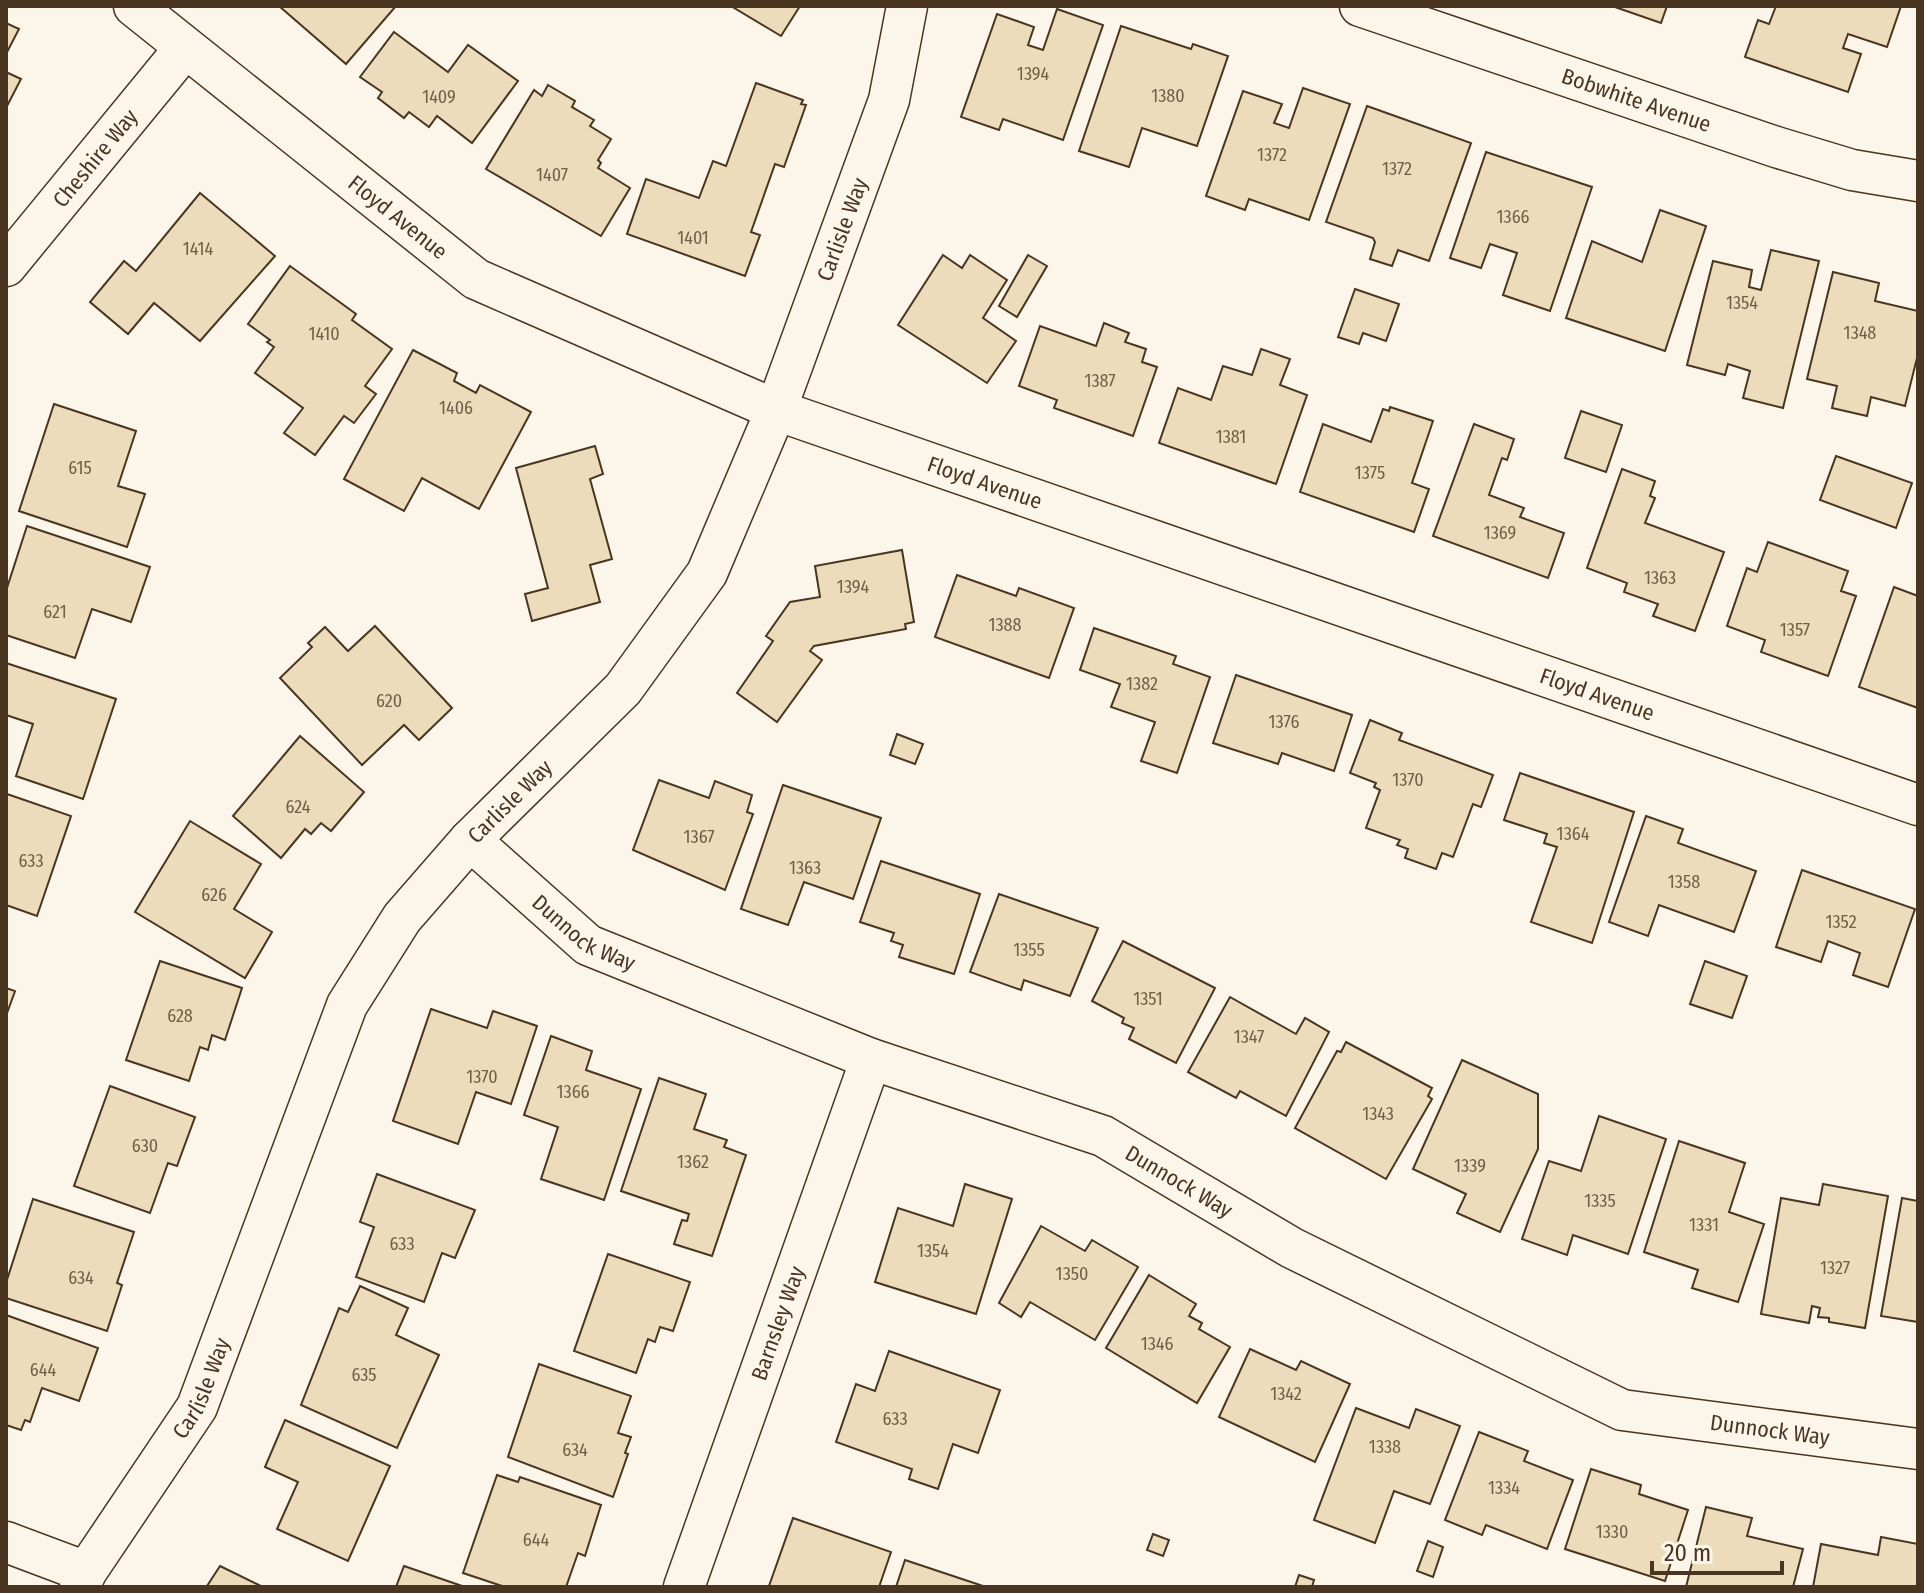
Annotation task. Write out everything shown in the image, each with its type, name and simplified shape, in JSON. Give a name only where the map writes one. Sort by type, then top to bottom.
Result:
[{"type":"street","name":"Floyd Avenue","points":[[134,6],[476,279],[776,410],[1918,805]]},
{"type":"street","name":"Carlisle Way","points":[[83,1579],[197,1407],[347,1005],[402,918],[470,840],[623,689],[707,573],[776,410],[889,100],[907,6]]},
{"type":"street","name":"Bobwhite Avenue","points":[[1360,6],[1443,19],[1776,147],[1852,170],[1918,181]]},
{"type":"street","name":"Cheshire Way","points":[[6,266],[185,48]]},
{"type":"street","name":"Dunnock Way","points":[[470,840],[588,945],[871,1059],[1103,1136],[1292,1248],[1622,1410],[1918,1449]]},
{"type":"street","name":"Barnsley Way","points":[[684,1587],[871,1059]]},
{"type":"street","points":[[6,1542],[83,1579]]},
{"type":"building","points":[[279,6],[396,6],[346,64]]},
{"type":"building","points":[[731,6],[800,6],[781,36]]},
{"type":"building","points":[[1612,6],[1667,6],[1661,23]]},
{"type":"building","points":[[1776,6],[1901,6],[1887,47],[1848,34],[1843,48],[1861,54],[1848,92],[1745,57],[1758,20],[1769,24]]},
{"type":"building","points":[[1057,9],[1103,25],[1063,140],[1003,119],[999,130],[961,117],[997,14],[1034,27],[1028,45],[1043,50]]},
{"type":"building","points":[[6,23],[19,29],[6,54]]},
{"type":"building","points":[[1121,26],[1191,49],[1193,44],[1228,56],[1197,146],[1142,128],[1129,167],[1079,151]]},
{"type":"building","points":[[394,32],[448,72],[468,45],[518,81],[472,143],[437,116],[429,127],[409,112],[404,118],[378,98],[382,92],[360,77]]},
{"type":"building","points":[[6,72],[21,79],[6,108]]},
{"type":"building","points":[[756,83],[803,100],[801,104],[806,105],[784,167],[775,164],[751,232],[760,235],[745,276],[627,234],[646,179],[699,198],[713,161],[726,166]]},
{"type":"building","points":[[548,85],[575,101],[572,107],[594,120],[590,126],[611,139],[598,160],[601,163],[598,168],[630,188],[601,236],[486,169],[534,90],[542,96]]},
{"type":"building","points":[[1303,88],[1350,104],[1309,220],[1249,199],[1245,210],[1206,196],[1243,91],[1282,104],[1274,123],[1289,128]]},
{"type":"building","points":[[1367,106],[1471,143],[1429,261],[1398,250],[1392,266],[1370,259],[1375,242],[1373,238],[1326,222]]},
{"type":"building","points":[[1486,152],[1592,187],[1550,311],[1503,295],[1517,253],[1490,244],[1481,268],[1450,258]]},
{"type":"building","points":[[200,193],[275,256],[200,341],[154,303],[128,334],[90,302],[124,261],[136,271]]},
{"type":"building","points":[[1660,210],[1706,226],[1665,351],[1566,318],[1592,241],[1642,262]]},
{"type":"building","points":[[1771,250],[1819,261],[1783,408],[1743,398],[1750,371],[1728,364],[1725,375],[1687,365],[1713,261],[1752,270],[1749,287],[1761,290]]},
{"type":"building","points":[[943,255],[962,268],[970,255],[1007,280],[983,318],[1016,341],[987,383],[898,325]]},
{"type":"building","points":[[1028,255],[1047,266],[1017,317],[999,306]]},
{"type":"building","points":[[290,266],[356,314],[352,320],[392,349],[365,386],[376,394],[354,423],[344,416],[315,455],[284,433],[303,408],[255,373],[274,347],[267,342],[270,340],[248,324]]},
{"type":"building","points":[[1833,272],[1879,283],[1875,301],[1918,311],[1918,354],[1905,406],[1871,397],[1867,416],[1832,408],[1837,386],[1807,379]]},
{"type":"building","points":[[1355,289],[1399,304],[1386,341],[1363,333],[1359,344],[1338,337]]},
{"type":"building","points":[[1104,323],[1129,333],[1125,342],[1146,349],[1142,362],[1157,367],[1133,436],[1054,408],[1057,400],[1019,386],[1040,326],[1096,346]]},
{"type":"building","points":[[1261,349],[1290,359],[1280,385],[1307,395],[1276,484],[1159,443],[1178,388],[1211,400],[1223,366],[1252,375]]},
{"type":"building","points":[[413,350],[457,373],[454,381],[476,393],[480,385],[531,412],[479,509],[422,478],[404,511],[344,479]]},
{"type":"building","points":[[54,404],[136,431],[118,486],[145,494],[127,547],[19,511]]},
{"type":"building","points":[[1390,407],[1433,421],[1412,483],[1429,489],[1414,532],[1300,492],[1323,424],[1371,442],[1383,409],[1389,411]]},
{"type":"building","points":[[1581,411],[1622,425],[1606,472],[1565,458]]},
{"type":"building","points":[[1474,424],[1514,439],[1507,460],[1502,458],[1489,495],[1524,508],[1520,517],[1564,533],[1548,578],[1433,536]]},
{"type":"building","points":[[595,446],[603,474],[590,479],[612,559],[590,565],[600,602],[532,621],[525,594],[548,588],[516,468]]},
{"type":"building","points":[[1836,456],[1912,483],[1896,528],[1820,500]]},
{"type":"building","points":[[1622,469],[1655,481],[1650,496],[1655,498],[1645,523],[1724,552],[1695,631],[1653,616],[1658,604],[1624,592],[1627,583],[1587,568]]},
{"type":"building","points":[[27,526],[150,567],[131,622],[92,609],[75,658],[6,635],[6,591]]},
{"type":"building","points":[[1768,542],[1848,571],[1841,591],[1856,596],[1828,676],[1761,652],[1765,640],[1727,626],[1747,568],[1757,572]]},
{"type":"building","points":[[902,550],[914,622],[905,624],[906,629],[814,646],[810,651],[822,660],[777,722],[737,693],[773,641],[766,636],[790,602],[820,597],[815,566]]},
{"type":"building","points":[[957,575],[1016,596],[1019,588],[1074,608],[1049,678],[935,637]]},
{"type":"building","points":[[1894,587],[1918,596],[1918,708],[1859,687]]},
{"type":"building","points":[[375,626],[452,708],[419,740],[404,725],[362,765],[280,678],[312,647],[308,643],[325,627],[348,651]]},
{"type":"building","points":[[1094,628],[1176,656],[1173,664],[1210,677],[1177,773],[1141,761],[1155,722],[1111,707],[1120,684],[1080,670]]},
{"type":"building","points":[[6,663],[116,699],[83,799],[16,776],[33,724],[6,715]]},
{"type":"building","points":[[1236,675],[1352,715],[1334,771],[1282,753],[1278,764],[1213,743]]},
{"type":"building","points":[[1370,720],[1402,733],[1399,740],[1493,775],[1481,807],[1473,804],[1453,857],[1442,853],[1436,869],[1405,858],[1408,849],[1397,845],[1400,840],[1366,828],[1380,790],[1374,787],[1376,783],[1350,773]]},
{"type":"building","points":[[897,734],[923,744],[915,764],[890,755]]},
{"type":"building","points":[[300,736],[364,792],[331,831],[321,823],[311,834],[305,829],[281,858],[233,816]]},
{"type":"building","points":[[1520,773],[1634,812],[1592,943],[1531,922],[1557,847],[1544,843],[1547,834],[1504,820]]},
{"type":"building","points":[[659,780],[709,798],[715,781],[752,795],[747,812],[753,814],[725,890],[633,850]]},
{"type":"building","points":[[783,785],[881,818],[853,899],[804,882],[788,925],[741,909]]},
{"type":"building","points":[[7,794],[71,816],[37,916],[6,905]]},
{"type":"building","points":[[1646,816],[1683,829],[1678,843],[1756,871],[1734,932],[1659,905],[1648,936],[1609,922]]},
{"type":"building","points":[[190,821],[261,864],[234,909],[272,932],[245,978],[135,912]]},
{"type":"building","points":[[881,861],[980,894],[954,974],[899,957],[903,945],[891,941],[894,933],[860,922]]},
{"type":"building","points":[[1802,870],[1915,909],[1888,987],[1853,975],[1860,953],[1828,941],[1821,962],[1776,947]]},
{"type":"building","points":[[999,894],[1098,928],[1070,996],[1024,980],[1021,990],[970,972]]},
{"type":"building","points":[[1123,941],[1215,988],[1176,1063],[1129,1039],[1134,1028],[1122,1023],[1124,1018],[1092,1001]]},
{"type":"building","points":[[160,961],[242,988],[225,1040],[212,1035],[208,1050],[200,1047],[189,1081],[126,1060]]},
{"type":"building","points":[[1705,961],[1747,976],[1732,1018],[1690,1004]]},
{"type":"building","points":[[6,988],[15,991],[6,1016]]},
{"type":"building","points":[[1230,997],[1296,1034],[1305,1018],[1329,1032],[1286,1116],[1240,1091],[1236,1098],[1188,1072]]},
{"type":"building","points":[[431,1009],[487,1028],[493,1011],[537,1026],[511,1104],[476,1092],[458,1144],[393,1121]]},
{"type":"building","points":[[551,1036],[592,1051],[586,1070],[641,1089],[604,1200],[541,1179],[558,1127],[524,1115]]},
{"type":"building","points":[[1346,1042],[1432,1088],[1428,1096],[1432,1099],[1386,1179],[1295,1128],[1337,1051],[1341,1052]]},
{"type":"building","points":[[1462,1060],[1538,1094],[1538,1149],[1500,1232],[1457,1213],[1466,1194],[1413,1169]]},
{"type":"building","points":[[659,1078],[706,1094],[694,1129],[727,1140],[724,1147],[746,1155],[712,1256],[674,1244],[682,1220],[687,1221],[689,1214],[621,1191]]},
{"type":"building","points":[[110,1086],[195,1117],[177,1166],[168,1163],[150,1213],[74,1186]]},
{"type":"building","points":[[1599,1116],[1666,1139],[1628,1254],[1573,1235],[1567,1255],[1522,1239],[1549,1161],[1581,1171]]},
{"type":"building","points":[[1679,1141],[1745,1163],[1729,1212],[1764,1224],[1738,1302],[1692,1288],[1698,1270],[1644,1252]]},
{"type":"building","points":[[377,1174],[475,1210],[455,1258],[442,1253],[424,1302],[356,1277],[374,1227],[360,1222]]},
{"type":"building","points":[[965,1184],[1012,1199],[976,1314],[875,1282],[898,1208],[953,1226]]},
{"type":"building","points":[[1823,1184],[1888,1196],[1865,1328],[1829,1322],[1829,1318],[1818,1317],[1820,1308],[1812,1306],[1809,1323],[1761,1314],[1781,1198],[1819,1205]]},
{"type":"building","points":[[1902,1198],[1918,1201],[1918,1322],[1881,1316]]},
{"type":"building","points":[[33,1199],[134,1232],[117,1283],[122,1285],[107,1331],[6,1298],[6,1283]]},
{"type":"building","points":[[1041,1226],[1085,1251],[1092,1240],[1138,1267],[1095,1340],[1030,1302],[1021,1317],[999,1303]]},
{"type":"building","points":[[608,1254],[690,1282],[673,1331],[660,1327],[655,1342],[648,1339],[636,1373],[574,1351]]},
{"type":"building","points":[[1149,1275],[1196,1304],[1189,1316],[1202,1323],[1199,1329],[1230,1347],[1197,1403],[1106,1348]]},
{"type":"building","points":[[360,1286],[408,1308],[396,1335],[439,1355],[397,1448],[301,1405],[339,1308],[348,1312]]},
{"type":"building","points":[[6,1315],[98,1348],[79,1401],[42,1388],[30,1422],[25,1420],[21,1430],[6,1425]]},
{"type":"building","points":[[1250,1349],[1296,1370],[1301,1361],[1350,1384],[1315,1462],[1219,1417]]},
{"type":"building","points":[[889,1351],[1000,1390],[978,1453],[953,1444],[938,1489],[909,1479],[912,1469],[836,1442],[856,1384],[875,1391]]},
{"type":"building","points":[[539,1364],[631,1396],[618,1433],[631,1437],[625,1453],[628,1454],[613,1497],[508,1457]]},
{"type":"building","points":[[1356,1408],[1409,1428],[1416,1409],[1460,1426],[1430,1504],[1394,1491],[1375,1543],[1314,1520]]},
{"type":"building","points":[[285,1420],[390,1466],[348,1561],[277,1529],[298,1482],[265,1467]]},
{"type":"building","points":[[1479,1432],[1528,1451],[1524,1461],[1573,1480],[1547,1549],[1486,1525],[1482,1535],[1445,1520]]},
{"type":"building","points":[[1591,1469],[1641,1485],[1639,1494],[1688,1510],[1665,1581],[1565,1549]]},
{"type":"building","points":[[497,1475],[518,1482],[520,1477],[601,1505],[585,1556],[578,1553],[566,1587],[505,1587],[463,1573]]},
{"type":"building","points":[[1706,1507],[1752,1518],[1747,1536],[1803,1549],[1793,1587],[1686,1587]]},
{"type":"building","points":[[793,1518],[891,1552],[879,1587],[769,1586]]},
{"type":"building","points":[[1153,1534],[1169,1540],[1163,1556],[1147,1550]]},
{"type":"building","points":[[1881,1537],[1918,1544],[1918,1587],[1813,1587],[1821,1544],[1878,1555]]},
{"type":"building","points":[[1428,1541],[1443,1547],[1433,1577],[1417,1571]]},
{"type":"building","points":[[905,1560],[986,1587],[896,1587]]},
{"type":"building","points":[[220,1566],[263,1587],[207,1586]]},
{"type":"building","points":[[404,1566],[465,1587],[396,1587]]},
{"type":"building","points":[[1299,1575],[1314,1580],[1312,1587],[1295,1587]]}]
